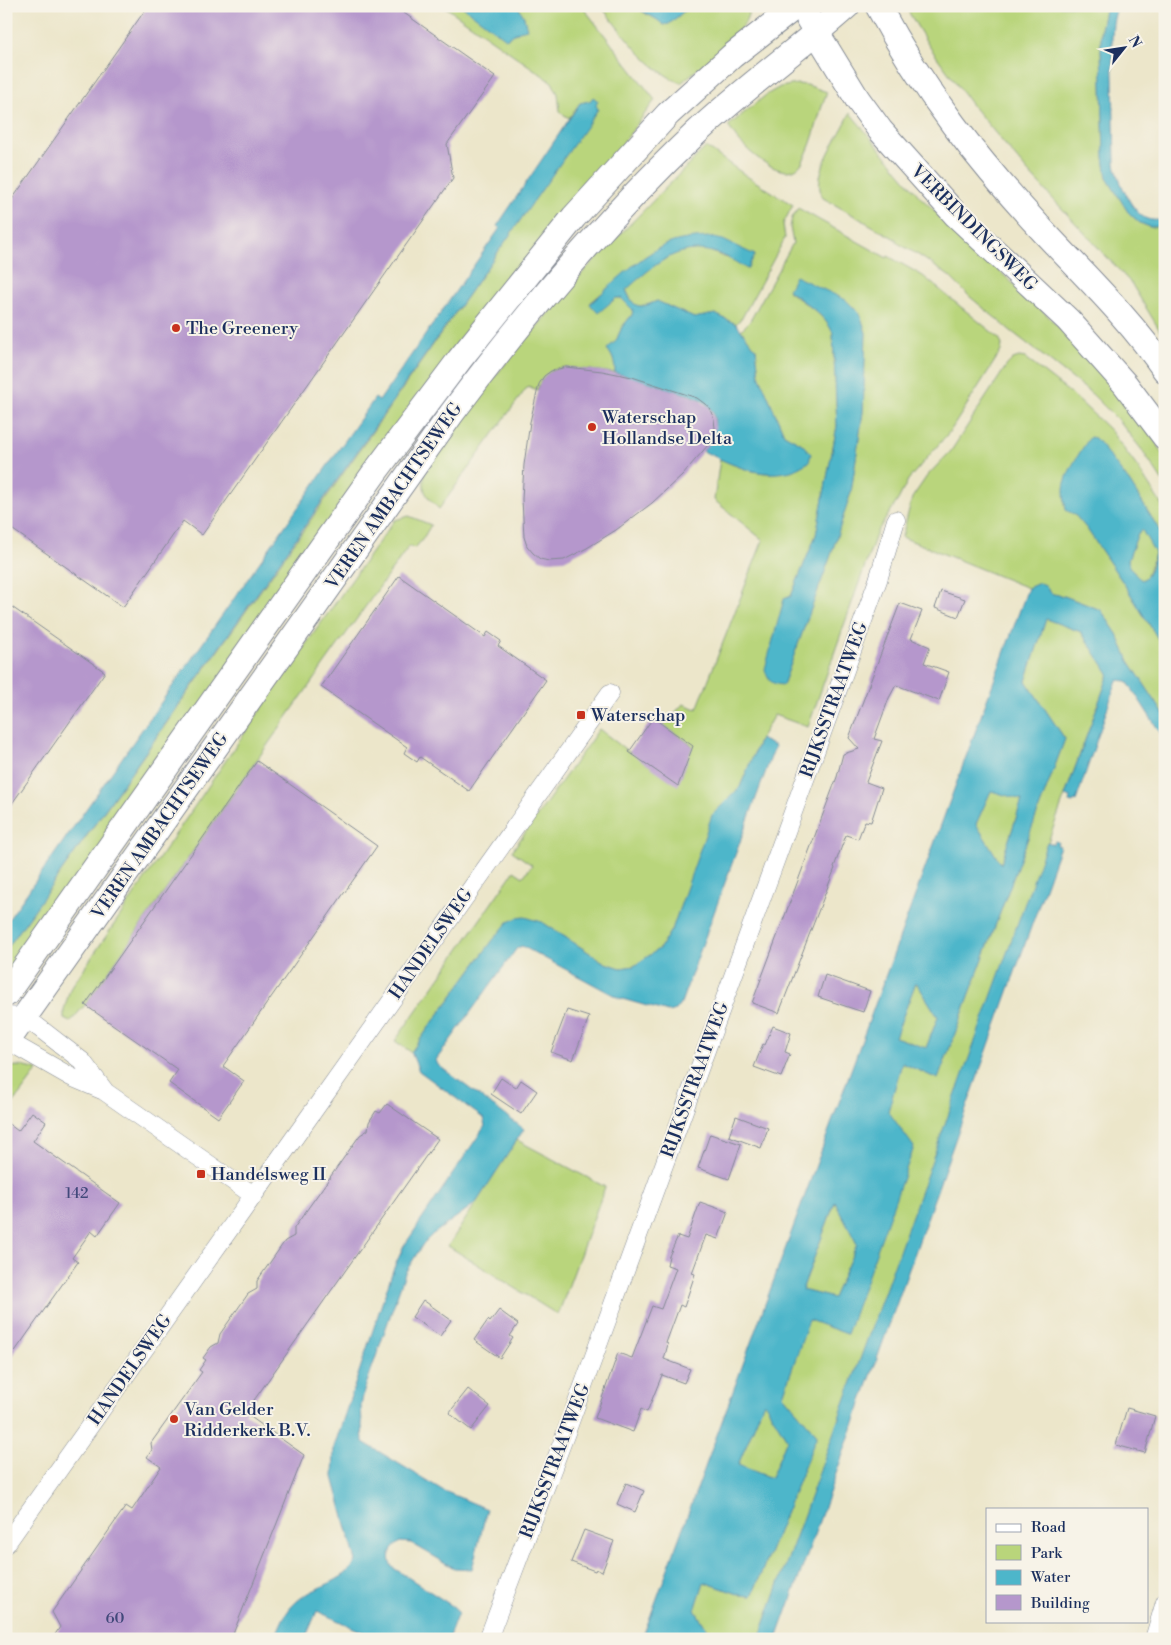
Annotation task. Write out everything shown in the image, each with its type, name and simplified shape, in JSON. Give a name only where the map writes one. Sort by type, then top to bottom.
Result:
[{"type":"main road","name":"VEREN AMBACHTSEWEG","points":[[6,994],[363,488],[460,359],[574,217],[662,121],[732,56],[796,6]]},
{"type":"main road","name":"VERBINDINGSWEG","points":[[801,6],[858,100],[880,130],[956,215],[1068,320],[1125,384],[1165,437]]},
{"type":"main road","name":"VEREN AMBACHTSEWEG","points":[[7,1041],[16,1016],[501,348],[596,236],[646,182],[732,100],[777,63],[817,34],[847,6]]},
{"type":"main road","points":[[878,6],[893,36],[932,97],[976,156],[1132,326],[1165,370]]},
{"type":"street","name":"RIJKSSTRAATWEG","points":[[488,1639],[567,1430],[878,580],[896,520]]},
{"type":"street","name":"HANDELSWEG","points":[[6,1544],[610,693]]},
{"type":"street","points":[[16,1016],[82,1061],[104,1091]]},
{"type":"street","points":[[7,1041],[71,1077],[104,1091],[253,1196]]},
{"type":"street","points":[[1154,1639],[1165,1602]]},
{"type":"green space","points":[[444,6],[462,6],[506,38],[519,31],[524,17],[518,6],[582,6],[655,100],[6,979],[6,950],[317,511],[598,109],[590,101],[580,103],[569,118],[560,112],[558,94],[552,82]]},
{"type":"green space","points":[[601,6],[635,6],[646,14],[669,24],[690,6],[751,6],[745,23],[732,40],[681,83],[658,70],[647,60],[627,39]]},
{"type":"green space","points":[[905,6],[1106,6],[1101,29],[1101,49],[1104,157],[1107,178],[1128,212],[1140,223],[1150,227],[1165,226],[1165,339],[1131,283],[1028,172],[971,104],[929,46]]},
{"type":"green space","points":[[797,84],[807,85],[827,92],[811,144],[803,161],[797,168],[789,171],[780,170],[753,154],[738,140],[728,126],[766,95],[780,87]]},
{"type":"green space","points":[[850,113],[920,197],[1049,317],[1088,358],[1150,434],[1165,456],[1165,485],[1142,450],[1118,420],[1092,394],[1011,331],[969,296],[949,276],[896,242],[897,240],[823,198],[820,188],[820,177],[823,166]]},
{"type":"green space","points":[[706,147],[748,177],[793,205],[783,224],[785,238],[743,316],[736,324],[715,314],[694,318],[657,301],[637,306],[626,289],[662,260],[683,251],[694,249],[706,250],[728,258],[755,255],[665,245],[646,256],[590,303],[598,312],[616,298],[622,298],[633,310],[632,315],[622,327],[616,341],[607,349],[615,366],[615,373],[566,367],[556,369],[548,374],[537,390],[528,386],[439,509],[424,489],[425,472],[501,369],[585,270]]},
{"type":"green space","points":[[798,208],[923,276],[999,338],[1002,345],[1001,351],[951,430],[908,480],[898,500],[877,532],[808,727],[774,715],[760,739],[740,787],[713,815],[673,927],[660,948],[634,966],[621,968],[605,963],[542,922],[493,940],[411,1052],[395,1041],[514,871],[523,877],[532,865],[512,851],[599,729],[629,752],[693,746],[653,718],[673,715],[683,704],[697,709],[763,540],[714,500],[720,459],[743,468],[764,473],[785,471],[809,462],[802,444],[784,434],[759,375],[756,349],[741,330],[750,321],[793,243],[790,227],[792,218]],"holes":[[[788,291],[854,307],[860,314],[866,333],[863,412],[851,492],[831,555],[783,685],[791,596],[816,535],[837,426],[833,333],[825,320]]]},
{"type":"green space","points":[[1025,358],[1074,396],[1110,430],[1138,468],[1165,510],[1165,539],[1130,483],[1095,438],[1065,504],[1066,510],[1075,514],[1087,529],[1165,650],[1165,716],[1129,661],[1117,634],[1101,610],[1064,596],[1053,594],[1040,583],[1028,588],[902,537],[912,498],[927,476],[951,451],[1007,365],[1013,359]]},
{"type":"green space","points":[[409,516],[431,525],[422,540],[415,548],[409,546],[85,1005],[70,1022],[64,1019],[64,1010],[70,989],[291,665],[391,525],[395,520]]},
{"type":"green space","points":[[1142,530],[1155,550],[1155,554],[1146,578],[1142,580],[1133,572],[1128,560],[1138,533]]},
{"type":"green space","points":[[1046,619],[1081,632],[1109,674],[759,1639],[713,1639],[695,1610],[704,1582],[741,1595],[752,1596],[817,1435],[783,1395],[809,1319],[847,1334],[888,1111],[902,1063],[938,1079],[1065,739],[1026,681]]},
{"type":"green space","points":[[991,790],[1022,800],[1001,864],[976,824]]},
{"type":"green space","points":[[916,982],[938,1017],[926,1048],[895,1037]]},
{"type":"green space","points":[[21,1066],[38,1070],[6,1113],[6,1067]]},
{"type":"green space","points":[[517,1140],[605,1187],[558,1315],[448,1246]]},
{"type":"green space","points":[[835,1202],[857,1244],[833,1298],[802,1290]]},
{"type":"green space","points":[[764,1401],[787,1439],[771,1478],[738,1465]]},
{"type":"water","points":[[462,6],[518,6],[524,17],[527,29],[519,31],[506,39]]},
{"type":"water","points":[[635,6],[690,6],[669,24],[664,25]]},
{"type":"water","points":[[1106,6],[1117,6],[1112,37],[1115,163],[1122,186],[1134,208],[1147,219],[1165,220],[1165,226],[1150,227],[1140,223],[1128,212],[1107,178],[1104,157],[1101,49],[1101,29]]},
{"type":"water","points":[[593,97],[598,101],[596,105],[598,109],[586,127],[6,950],[6,923],[375,398],[379,401],[500,228],[497,226],[580,103],[590,101]]},
{"type":"water","points":[[709,237],[723,240],[755,255],[747,269],[720,254],[702,250],[690,250],[666,258],[626,290],[632,301],[638,306],[657,301],[694,318],[715,314],[736,324],[756,349],[759,375],[784,434],[802,444],[811,454],[809,462],[791,471],[779,473],[757,472],[703,451],[714,430],[714,416],[711,409],[698,398],[615,373],[611,354],[607,349],[616,341],[622,327],[632,315],[633,310],[621,298],[616,298],[598,313],[590,304],[625,272],[653,251],[674,242]]},
{"type":"water","points":[[795,276],[846,300],[860,314],[866,333],[863,412],[851,492],[831,555],[783,685],[771,681],[765,669],[784,599],[791,596],[816,535],[837,426],[833,333],[819,314],[788,290]]},
{"type":"water","points":[[1090,437],[1095,438],[1130,483],[1165,539],[1165,650],[1087,529],[1075,515],[1066,510],[1064,493],[1067,477]],"holes":[[[1142,530],[1155,553],[1145,578],[1142,580],[1137,577],[1128,560],[1138,533]]]},
{"type":"water","points":[[1039,583],[1047,587],[1049,592],[1053,594],[1064,596],[1101,610],[1117,634],[1129,661],[1165,716],[1165,740],[1127,681],[1117,680],[1076,801],[1074,800],[1073,803],[1069,802],[1070,798],[1065,796],[1109,674],[1081,632],[1046,619],[1026,681],[1065,739],[938,1079],[902,1063],[888,1111],[914,1147],[847,1334],[809,1320],[783,1395],[817,1435],[752,1596],[741,1595],[704,1582],[695,1610],[713,1639],[642,1639],[1028,588]],"holes":[[[991,791],[1022,800],[1001,864],[976,824]],[[916,982],[938,1017],[926,1048],[895,1037]],[[835,1202],[857,1244],[833,1298],[802,1290]],[[764,1402],[787,1439],[771,1478],[738,1465]]]},
{"type":"water","points":[[760,739],[775,746],[681,1003],[676,1010],[668,1012],[619,998],[522,946],[517,948],[436,1060],[438,1065],[524,1129],[476,1203],[433,1234],[423,1244],[405,1273],[364,1391],[361,1406],[363,1442],[444,1491],[487,1509],[472,1569],[454,1568],[411,1543],[400,1542],[390,1553],[389,1559],[392,1567],[454,1607],[458,1613],[448,1639],[378,1639],[317,1611],[305,1639],[275,1639],[286,1614],[296,1602],[337,1579],[351,1568],[356,1561],[333,1477],[334,1447],[393,1270],[404,1246],[485,1126],[483,1118],[419,1071],[411,1052],[493,940],[508,922],[517,918],[525,917],[542,922],[605,963],[621,968],[634,966],[660,948],[673,927],[712,815],[740,787]]},
{"type":"water","points":[[1055,841],[1060,846],[777,1639],[759,1639],[1047,842],[1053,844]]},
{"type":"building","name":"The Greenery","points":[[148,6],[394,6],[495,77],[447,144],[453,178],[202,535],[183,521],[123,607],[6,525],[6,208]]},
{"type":"building","points":[[566,367],[632,377],[697,398],[709,407],[714,419],[715,428],[712,440],[703,451],[682,475],[652,503],[616,530],[587,548],[564,560],[549,561],[540,559],[533,553],[527,546],[524,537],[522,499],[524,465],[530,422],[539,384],[544,376],[551,371]]},
{"type":"building","points":[[399,576],[485,637],[488,632],[501,641],[498,646],[546,680],[469,791],[420,757],[417,762],[404,753],[407,747],[321,687]]},
{"type":"building","points":[[941,591],[965,599],[958,617],[935,608]]},
{"type":"building","points":[[6,603],[105,672],[6,812]]},
{"type":"building","points":[[900,603],[922,611],[911,639],[930,647],[924,663],[949,672],[939,701],[896,685],[889,698],[874,739],[882,741],[866,782],[882,788],[871,822],[865,821],[858,839],[846,835],[779,1013],[752,1003],[837,777],[843,754],[859,749],[849,738]]},
{"type":"building","points":[[653,718],[693,746],[678,786],[629,752]]},
{"type":"building","points":[[257,761],[377,846],[223,1066],[244,1081],[218,1118],[169,1083],[178,1070],[85,1005]]},
{"type":"building","points":[[825,975],[870,991],[863,1012],[818,997]]},
{"type":"building","points":[[567,1010],[589,1017],[573,1060],[551,1052]]},
{"type":"building","points":[[773,1026],[791,1033],[785,1052],[790,1054],[781,1077],[754,1067],[763,1044],[765,1045]]},
{"type":"building","points":[[501,1078],[516,1088],[521,1080],[537,1091],[521,1114],[491,1094]]},
{"type":"building","points":[[387,1104],[438,1139],[245,1413],[304,1455],[231,1639],[52,1639],[60,1627],[52,1612],[126,1506],[132,1510],[161,1467],[147,1457],[152,1450],[151,1443],[202,1372],[199,1370],[206,1360],[203,1358],[211,1347],[218,1343],[220,1334],[248,1294],[257,1289],[257,1281],[285,1241],[294,1236],[294,1228],[360,1135],[368,1130],[369,1122],[376,1111],[380,1113]]},
{"type":"building","points":[[32,1112],[46,1122],[33,1141],[120,1203],[97,1236],[91,1231],[72,1258],[78,1262],[6,1364],[6,1122],[18,1131]]},
{"type":"building","points":[[736,1116],[768,1128],[761,1148],[729,1136]]},
{"type":"building","points":[[710,1134],[741,1144],[729,1179],[698,1168]]},
{"type":"building","points":[[700,1202],[728,1212],[718,1239],[706,1235],[692,1273],[695,1274],[684,1307],[680,1305],[666,1343],[668,1344],[664,1359],[690,1369],[684,1383],[662,1375],[647,1412],[641,1409],[633,1432],[595,1418],[618,1353],[632,1358],[652,1306],[661,1309],[676,1268],[667,1265],[669,1256],[678,1236],[687,1239]]},
{"type":"building","points":[[423,1300],[451,1320],[440,1336],[412,1317]]},
{"type":"building","points":[[499,1310],[518,1324],[510,1336],[513,1338],[500,1358],[474,1340],[488,1320],[490,1322]]},
{"type":"building","points":[[468,1389],[490,1406],[471,1430],[449,1413]]},
{"type":"building","points":[[1127,1408],[1155,1416],[1145,1453],[1116,1445]]},
{"type":"building","points":[[626,1483],[644,1491],[635,1512],[617,1504]]},
{"type":"building","points":[[584,1530],[614,1541],[602,1572],[571,1562]]},
{"type":"place","name":"The Greenery","points":[[176,328]]},
{"type":"place","name":"Waterschap Hollandse Delta","points":[[592,427]]},
{"type":"place","name":"Waterschap","points":[[581,715]]},
{"type":"place","name":"Handelsweg II","points":[[201,1174]]},
{"type":"place","name":"Van Gelder Ridderkerk B.V.","points":[[174,1419]]}]
